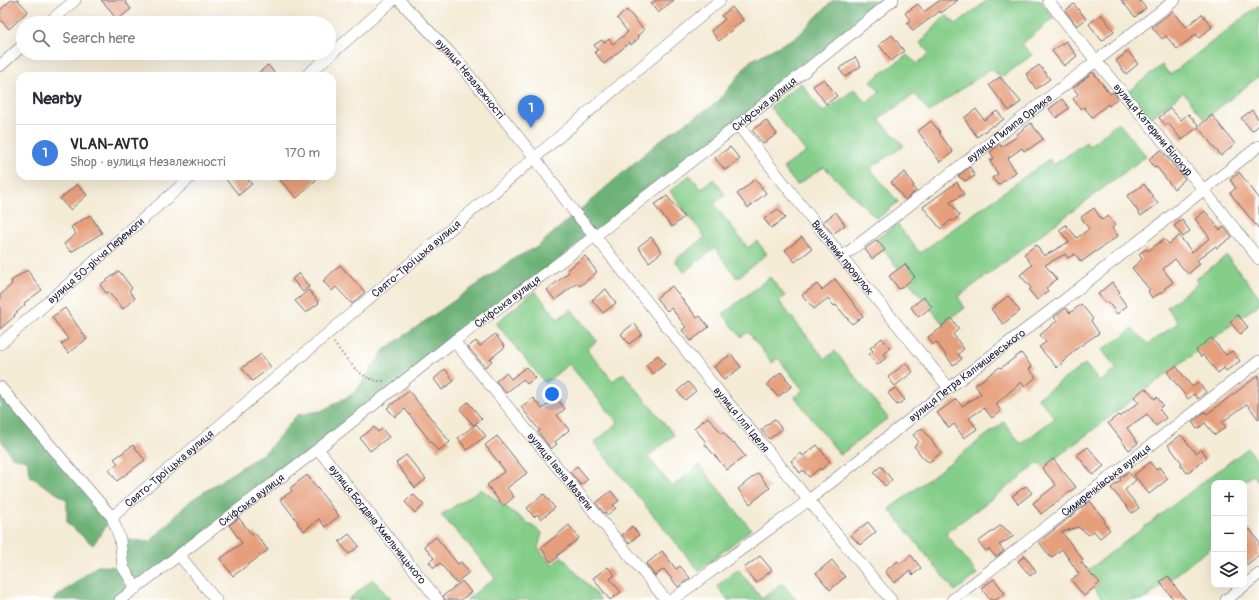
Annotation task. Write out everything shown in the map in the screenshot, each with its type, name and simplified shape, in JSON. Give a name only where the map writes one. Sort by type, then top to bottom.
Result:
[{"type":"street","points":[[56,16],[75,0]]},
{"type":"street","points":[[336,50],[393,0]]},
{"type":"street","name":"вулиця Незалежності","points":[[399,0],[456,59],[535,158],[575,213],[595,236]]},
{"type":"street","name":"Свято-Троїцька вулиця","points":[[112,517],[720,0]]},
{"type":"street","name":"Скіфська вулиця","points":[[120,600],[318,449],[454,341],[595,236],[738,125],[892,0]]},
{"type":"street","name":"вулиця Катерини Білокур","points":[[1048,0],[1097,62],[1203,189],[1259,260]]},
{"type":"street","name":"вулиця Пилипа Орлика","points":[[842,257],[1097,62],[1175,0]]},
{"type":"street","points":[[0,66],[16,51]]},
{"type":"street","points":[[311,72],[324,60]]},
{"type":"street","name":"Вишневий провулок","points":[[738,125],[842,257],[949,388]]},
{"type":"street","name":"вулиця Петра Калнишевського","points":[[672,600],[809,500],[949,388],[1259,146]]},
{"type":"street","name":"вулиця 50-річчя Перемоги","points":[[0,344],[187,180]]},
{"type":"street","name":"вулиця Іллі Іделя","points":[[595,236],[706,376],[890,600]]},
{"type":"street","name":"вулиця Івана Мазепи","points":[[454,341],[666,600]]},
{"type":"street","name":"Симиренківська вулиця","points":[[952,600],[1259,361]]},
{"type":"street","points":[[0,387],[112,517],[120,539],[123,567],[136,588]]},
{"type":"street","name":"вулиця Богдана Хмельницького","points":[[318,449],[438,600]]},
{"type":"street","points":[[179,555],[216,600]]},
{"type":"street","points":[[1226,600],[1259,574]]},
{"type":"path","points":[[327,334],[359,374],[378,382],[405,380]]},
{"type":"green space","points":[[833,0],[893,0],[119,600],[53,600],[97,566],[123,567],[120,539],[150,542],[190,501],[268,450],[297,415],[321,411],[355,393],[384,350],[515,258],[537,247],[663,138],[718,102],[750,61],[798,36]]},
{"type":"green space","points":[[988,0],[1040,0],[1054,18],[1022,44],[1032,55],[1002,77],[990,69],[929,112],[915,94],[879,119],[904,146],[870,168],[898,202],[877,219],[824,167],[797,185],[783,168],[806,152],[770,107],[801,83],[823,112],[855,89],[866,103],[880,92],[871,81],[907,55],[917,64],[929,53],[920,43],[946,15],[956,24]]},
{"type":"green space","points":[[1259,5],[1259,76],[1205,119],[1183,92],[1146,122],[1124,95],[1162,65],[1170,75]]},
{"type":"green space","points":[[1118,122],[1146,156],[958,297],[965,308],[943,324],[875,240],[897,224],[920,253],[1049,159],[1054,165],[1086,142],[1089,146]]},
{"type":"green space","points":[[690,175],[701,189],[714,179],[725,195],[714,204],[748,248],[757,241],[767,254],[737,278],[715,248],[684,272],[675,260],[705,237],[670,191]]},
{"type":"green space","points":[[1227,256],[1259,296],[1259,304],[1044,467],[1039,463],[946,533],[977,574],[955,591],[889,509],[1004,422],[1021,444],[1055,418],[1038,398],[1085,364],[1100,382],[1117,369],[1102,350],[1133,329],[1148,344],[1178,323],[1167,307],[1198,283],[1195,279]]},
{"type":"green space","points":[[770,277],[785,296],[779,301],[825,359],[835,351],[888,418],[840,455],[795,397],[803,390],[778,358],[772,363],[748,332],[741,337],[723,314]]},
{"type":"green space","points":[[535,291],[558,319],[571,309],[597,341],[587,349],[613,381],[623,373],[674,435],[648,457],[672,487],[699,465],[751,529],[699,571],[594,443],[618,423],[569,364],[545,383],[496,323]]},
{"type":"green space","points":[[0,387],[112,517],[93,545],[67,523],[67,500],[31,477],[27,460],[12,457],[0,438]]},
{"type":"green space","points":[[1248,448],[1259,462],[1259,482],[1253,475],[1246,480],[1211,480],[1211,547],[1144,600],[1103,600],[1083,574]]},
{"type":"green space","points":[[481,489],[542,533],[538,548],[552,565],[561,556],[601,600],[466,600],[495,578],[469,545],[441,515]]},
{"type":"green space","points":[[738,569],[762,599],[782,583],[796,600],[728,600],[717,586]]},
{"type":"green space","points":[[373,579],[391,600],[348,600]]},
{"type":"building","points":[[11,0],[18,0],[28,11],[23,16],[16,16],[16,22],[9,29],[0,19],[0,10]]},
{"type":"building","points":[[101,0],[124,0],[131,9],[122,16],[114,16]]},
{"type":"building","points":[[656,0],[674,0],[658,13],[651,4]]},
{"type":"building","points":[[940,0],[958,0],[913,31],[907,23],[910,20],[905,13],[918,4],[924,12]]},
{"type":"building","points":[[1121,0],[1139,0],[1146,8],[1135,17]]},
{"type":"building","points":[[1074,4],[1086,19],[1077,26],[1065,11]]},
{"type":"building","points":[[732,7],[743,20],[719,41],[711,31],[725,19],[721,16]]},
{"type":"building","points":[[627,10],[644,30],[637,36],[639,38],[631,45],[629,43],[604,64],[595,52],[598,50],[594,45],[602,40],[604,43],[609,39],[613,44],[628,32],[617,18]]},
{"type":"building","points":[[1173,11],[1186,27],[1202,14],[1212,27],[1199,38],[1196,34],[1177,49],[1166,36],[1162,39],[1152,27]]},
{"type":"building","points":[[1101,14],[1114,31],[1102,41],[1089,24]]},
{"type":"building","points":[[892,35],[904,51],[891,61],[879,45]]},
{"type":"building","points":[[1066,41],[1077,56],[1064,66],[1052,51]]},
{"type":"building","points":[[1128,51],[1138,64],[1126,74],[1116,61]]},
{"type":"building","points":[[855,57],[861,66],[845,77],[839,69]]},
{"type":"building","points":[[268,65],[274,72],[260,72]]},
{"type":"building","points":[[1039,65],[1050,79],[1036,89],[1026,74]]},
{"type":"building","points":[[1093,72],[1110,94],[1113,92],[1118,98],[1092,117],[1084,107],[1081,109],[1073,99],[1078,94],[1073,88]]},
{"type":"building","points":[[1000,77],[1021,102],[1009,111],[989,85]]},
{"type":"building","points":[[824,79],[837,96],[826,104],[813,86]]},
{"type":"building","points":[[1062,99],[1069,108],[1056,118],[1049,109]]},
{"type":"building","points":[[1170,108],[1181,120],[1188,114],[1199,126],[1212,115],[1235,144],[1221,156],[1198,127],[1182,140],[1168,123],[1166,125],[1159,118]]},
{"type":"building","points":[[976,109],[984,120],[997,111],[1004,119],[977,137],[964,118]]},
{"type":"building","points":[[1252,110],[1259,120],[1259,125],[1252,131],[1241,118]]},
{"type":"building","points":[[766,120],[777,134],[763,144],[752,130]]},
{"type":"building","points":[[931,121],[953,152],[940,162],[918,131]]},
{"type":"building","points":[[1031,123],[1043,139],[1028,150],[1024,151],[1022,148],[1008,158],[1016,172],[998,185],[992,178],[998,174],[990,161],[994,158],[990,152],[1000,144],[1001,147],[1018,136],[1017,134]]},
{"type":"building","points":[[730,147],[740,159],[725,170],[715,158]]},
{"type":"building","points":[[1161,150],[1185,179],[1174,189],[1156,166],[1154,167],[1149,159]]},
{"type":"building","points":[[970,167],[975,176],[965,181],[958,176]]},
{"type":"building","points":[[905,172],[916,191],[905,200],[891,182]]},
{"type":"building","points":[[1239,172],[1259,198],[1259,229],[1230,193],[1236,188],[1230,180]]},
{"type":"building","points":[[755,179],[766,193],[748,208],[737,194]]},
{"type":"building","points":[[226,180],[248,180],[252,184],[239,195]]},
{"type":"building","points":[[280,180],[316,180],[297,198]]},
{"type":"building","points":[[957,182],[964,194],[950,202],[960,216],[952,221],[951,220],[941,229],[923,207]]},
{"type":"building","points":[[77,184],[87,195],[70,210],[60,199]]},
{"type":"building","points":[[1144,184],[1158,204],[1141,216],[1127,196]]},
{"type":"building","points":[[667,196],[684,217],[672,227],[654,205]]},
{"type":"building","points":[[1094,208],[1102,220],[1108,216],[1115,225],[1112,228],[1118,236],[1081,262],[1075,254],[1068,258],[1065,254],[1045,265],[1057,279],[1046,288],[1048,291],[1037,300],[1029,290],[1031,288],[1020,275],[1032,265],[1024,254],[1036,245],[1044,256],[1069,242],[1059,230],[1066,225],[1077,238],[1089,229],[1081,217]]},
{"type":"building","points":[[778,209],[785,218],[771,228],[764,219]]},
{"type":"building","points":[[1205,211],[1220,230],[1224,227],[1232,237],[1217,248],[1216,246],[1197,260],[1200,264],[1188,274],[1175,259],[1163,269],[1173,282],[1164,289],[1165,290],[1152,298],[1148,291],[1150,290],[1132,268],[1142,259],[1139,254],[1146,249],[1148,251],[1164,239],[1169,244],[1179,236],[1192,252],[1210,238],[1195,219]]},
{"type":"building","points":[[836,212],[845,225],[833,234],[823,222]]},
{"type":"building","points":[[90,215],[102,233],[71,252],[64,244],[76,234],[71,227]]},
{"type":"building","points":[[1182,220],[1190,231],[1183,237],[1174,226]]},
{"type":"building","points":[[651,237],[662,252],[649,262],[638,247]]},
{"type":"building","points":[[802,237],[812,249],[795,262],[785,250]]},
{"type":"building","points":[[877,240],[885,250],[872,259],[865,249]]},
{"type":"building","points":[[585,256],[597,272],[580,286],[577,283],[555,300],[547,290],[569,272],[567,270]]},
{"type":"building","points":[[905,264],[915,277],[899,289],[889,276]]},
{"type":"building","points":[[340,265],[365,292],[352,304],[336,287],[332,291],[323,281]]},
{"type":"building","points":[[27,270],[42,290],[24,303],[25,305],[14,315],[15,316],[0,329],[0,295],[12,284],[11,281]]},
{"type":"building","points":[[119,271],[132,288],[129,291],[135,298],[123,309],[108,292],[106,293],[100,285]]},
{"type":"building","points":[[299,273],[309,287],[303,292],[292,279]]},
{"type":"building","points":[[835,279],[863,316],[852,324],[828,298],[814,309],[802,295],[817,284],[822,290]]},
{"type":"building","points":[[1112,282],[1120,292],[1118,294],[1127,306],[1117,314],[1108,302],[1106,303],[1098,294]]},
{"type":"building","points":[[672,286],[697,318],[700,316],[709,327],[691,341],[682,330],[686,327],[671,308],[667,311],[656,298]]},
{"type":"building","points":[[606,289],[616,303],[603,313],[592,300]]},
{"type":"building","points":[[309,290],[319,303],[306,313],[295,301]]},
{"type":"building","points":[[1008,296],[1020,311],[1003,324],[991,309]]},
{"type":"building","points":[[924,297],[932,307],[918,317],[911,307]]},
{"type":"building","points":[[1081,304],[1093,319],[1091,321],[1099,333],[1076,349],[1057,368],[1039,347],[1046,342],[1040,335],[1057,321],[1054,317],[1066,308],[1070,313]]},
{"type":"building","points":[[65,308],[87,339],[68,353],[61,344],[68,339],[52,317]]},
{"type":"building","points":[[1238,315],[1248,327],[1240,334],[1230,322]]},
{"type":"building","points":[[951,318],[959,329],[953,334],[964,349],[958,354],[962,359],[953,365],[936,342],[933,345],[928,337],[943,327],[942,326]]},
{"type":"building","points":[[634,323],[642,334],[629,344],[621,334]]},
{"type":"building","points":[[495,334],[505,347],[490,359],[492,361],[485,367],[468,347],[476,341],[480,346]]},
{"type":"building","points":[[882,338],[890,348],[883,354],[886,358],[877,365],[869,354],[873,351],[870,348]]},
{"type":"building","points":[[1211,338],[1226,355],[1232,351],[1240,361],[1226,371],[1224,368],[1218,373],[1203,355],[1201,357],[1196,350]]},
{"type":"building","points":[[1021,353],[1032,367],[1029,369],[1036,377],[1025,387],[1021,382],[996,404],[1001,411],[992,418],[984,408],[969,418],[977,429],[964,438],[954,424],[949,428],[937,413],[956,399],[962,406],[981,394],[975,385]]},
{"type":"building","points":[[261,354],[271,367],[252,381],[242,368]]},
{"type":"building","points":[[731,354],[741,367],[724,380],[714,367]]},
{"type":"building","points":[[658,355],[665,364],[653,374],[646,365]]},
{"type":"building","points":[[906,363],[913,372],[895,386],[888,377]]},
{"type":"building","points":[[1176,366],[1192,387],[1198,382],[1206,392],[1198,399],[1194,394],[1188,399],[1167,372]]},
{"type":"building","points":[[526,367],[535,378],[527,384],[523,379],[506,393],[496,381],[506,373],[511,379]]},
{"type":"building","points":[[445,369],[454,381],[442,390],[434,379]]},
{"type":"building","points":[[781,372],[792,386],[778,397],[767,384]]},
{"type":"building","points":[[1259,375],[1259,420],[1247,404],[1222,422],[1226,427],[1215,435],[1205,423],[1197,429],[1192,422],[1205,412],[1207,414]]},
{"type":"building","points":[[688,382],[696,391],[685,400],[677,391]]},
{"type":"building","points":[[895,388],[905,400],[897,405],[888,393]]},
{"type":"building","points":[[1145,388],[1155,399],[1157,397],[1163,405],[1159,409],[1166,418],[1156,426],[1147,414],[1127,428],[1138,443],[1129,450],[1108,423],[1118,415],[1120,417],[1139,402],[1134,397]]},
{"type":"building","points":[[409,391],[450,442],[438,451],[405,409],[395,417],[387,408]]},
{"type":"building","points":[[533,398],[542,409],[556,398],[565,409],[557,415],[569,430],[555,442],[557,444],[551,449],[538,432],[540,431],[521,407]]},
{"type":"building","points":[[468,402],[482,419],[473,425],[460,409]]},
{"type":"building","points":[[708,417],[722,434],[723,432],[745,456],[727,470],[704,443],[706,442],[694,428]]},
{"type":"building","points":[[774,419],[782,429],[769,439],[761,430]]},
{"type":"building","points":[[476,424],[486,436],[467,450],[458,438]]},
{"type":"building","points":[[374,427],[378,432],[382,429],[389,437],[370,451],[360,438]]},
{"type":"building","points":[[922,428],[941,453],[929,462],[923,458],[914,446],[919,442],[913,435]]},
{"type":"building","points":[[1181,435],[1196,453],[1201,449],[1207,457],[1187,473],[1180,465],[1182,463],[1168,445]]},
{"type":"building","points":[[497,436],[527,473],[507,488],[514,497],[503,506],[487,485],[505,471],[485,445]]},
{"type":"building","points":[[133,445],[145,460],[117,481],[109,470],[118,463],[114,459]]},
{"type":"building","points":[[817,445],[830,462],[821,470],[820,468],[809,477],[803,470],[800,473],[791,461],[801,453],[803,456]]},
{"type":"building","points":[[1088,447],[1104,466],[1093,475],[1077,455]]},
{"type":"building","points":[[406,455],[426,479],[415,488],[396,463]]},
{"type":"building","points":[[1053,459],[1076,487],[1041,514],[1033,503],[1056,485],[1042,468]]},
{"type":"building","points":[[1150,462],[1156,470],[1159,467],[1168,479],[1149,494],[1134,475]]},
{"type":"building","points":[[577,466],[588,479],[581,485],[570,472]]},
{"type":"building","points":[[881,466],[892,480],[885,486],[874,472]]},
{"type":"building","points":[[1128,472],[1136,480],[1125,490],[1139,508],[1132,513],[1111,488]]},
{"type":"building","points":[[758,473],[770,488],[750,504],[738,489]]},
{"type":"building","points":[[307,475],[339,516],[325,527],[319,519],[304,531],[280,499],[292,491],[290,488]]},
{"type":"building","points":[[1026,486],[1032,493],[1018,504],[1012,496]]},
{"type":"building","points":[[611,491],[619,501],[613,505],[616,508],[607,515],[596,503]]},
{"type":"building","points":[[413,494],[424,505],[415,513],[405,502]]},
{"type":"building","points":[[544,494],[555,508],[541,519],[537,514],[534,517],[527,508]]},
{"type":"building","points":[[1090,501],[1106,522],[1104,523],[1110,530],[1100,538],[1094,531],[1089,535],[1078,527],[1062,532],[1083,560],[1081,562],[1100,583],[1084,596],[1071,580],[1079,574],[1062,549],[1051,558],[1039,542]]},
{"type":"building","points":[[239,518],[252,535],[255,533],[268,550],[233,576],[220,559],[242,543],[229,525]]},
{"type":"building","points":[[868,522],[876,532],[860,545],[851,535]]},
{"type":"building","points":[[569,525],[579,538],[551,562],[541,548]]},
{"type":"building","points":[[1001,525],[1014,536],[999,545],[1004,551],[996,557],[989,549],[986,551],[978,542]]},
{"type":"building","points":[[632,526],[639,535],[629,543],[622,535]]},
{"type":"building","points":[[1250,529],[1259,542],[1259,555],[1247,565],[1247,544],[1247,532]]},
{"type":"building","points":[[349,534],[359,546],[349,554],[339,542]]},
{"type":"building","points":[[436,537],[458,564],[461,562],[469,572],[456,583],[440,563],[434,568],[429,562],[434,558],[424,546]]},
{"type":"building","points":[[662,551],[676,569],[680,566],[690,578],[678,587],[664,569],[655,576],[646,564]]},
{"type":"building","points":[[911,555],[921,568],[913,575],[910,571],[894,583],[885,571],[898,561],[900,564]]},
{"type":"building","points":[[760,556],[772,570],[756,583],[744,568]]},
{"type":"building","points":[[1025,556],[1036,571],[1030,576],[1018,561]]},
{"type":"building","points":[[832,560],[845,577],[830,590],[816,573]]},
{"type":"building","points":[[608,567],[615,575],[610,579],[621,592],[610,600],[593,578]]},
{"type":"building","points":[[1168,576],[1186,600],[1174,600],[1160,582]]},
{"type":"building","points":[[994,579],[1005,593],[996,600],[990,600],[981,588]]},
{"type":"building","points":[[462,581],[471,592],[461,600],[445,600],[443,596]]},
{"type":"place","name":"VLAN-AVTO","points":[[531,128]]}]
